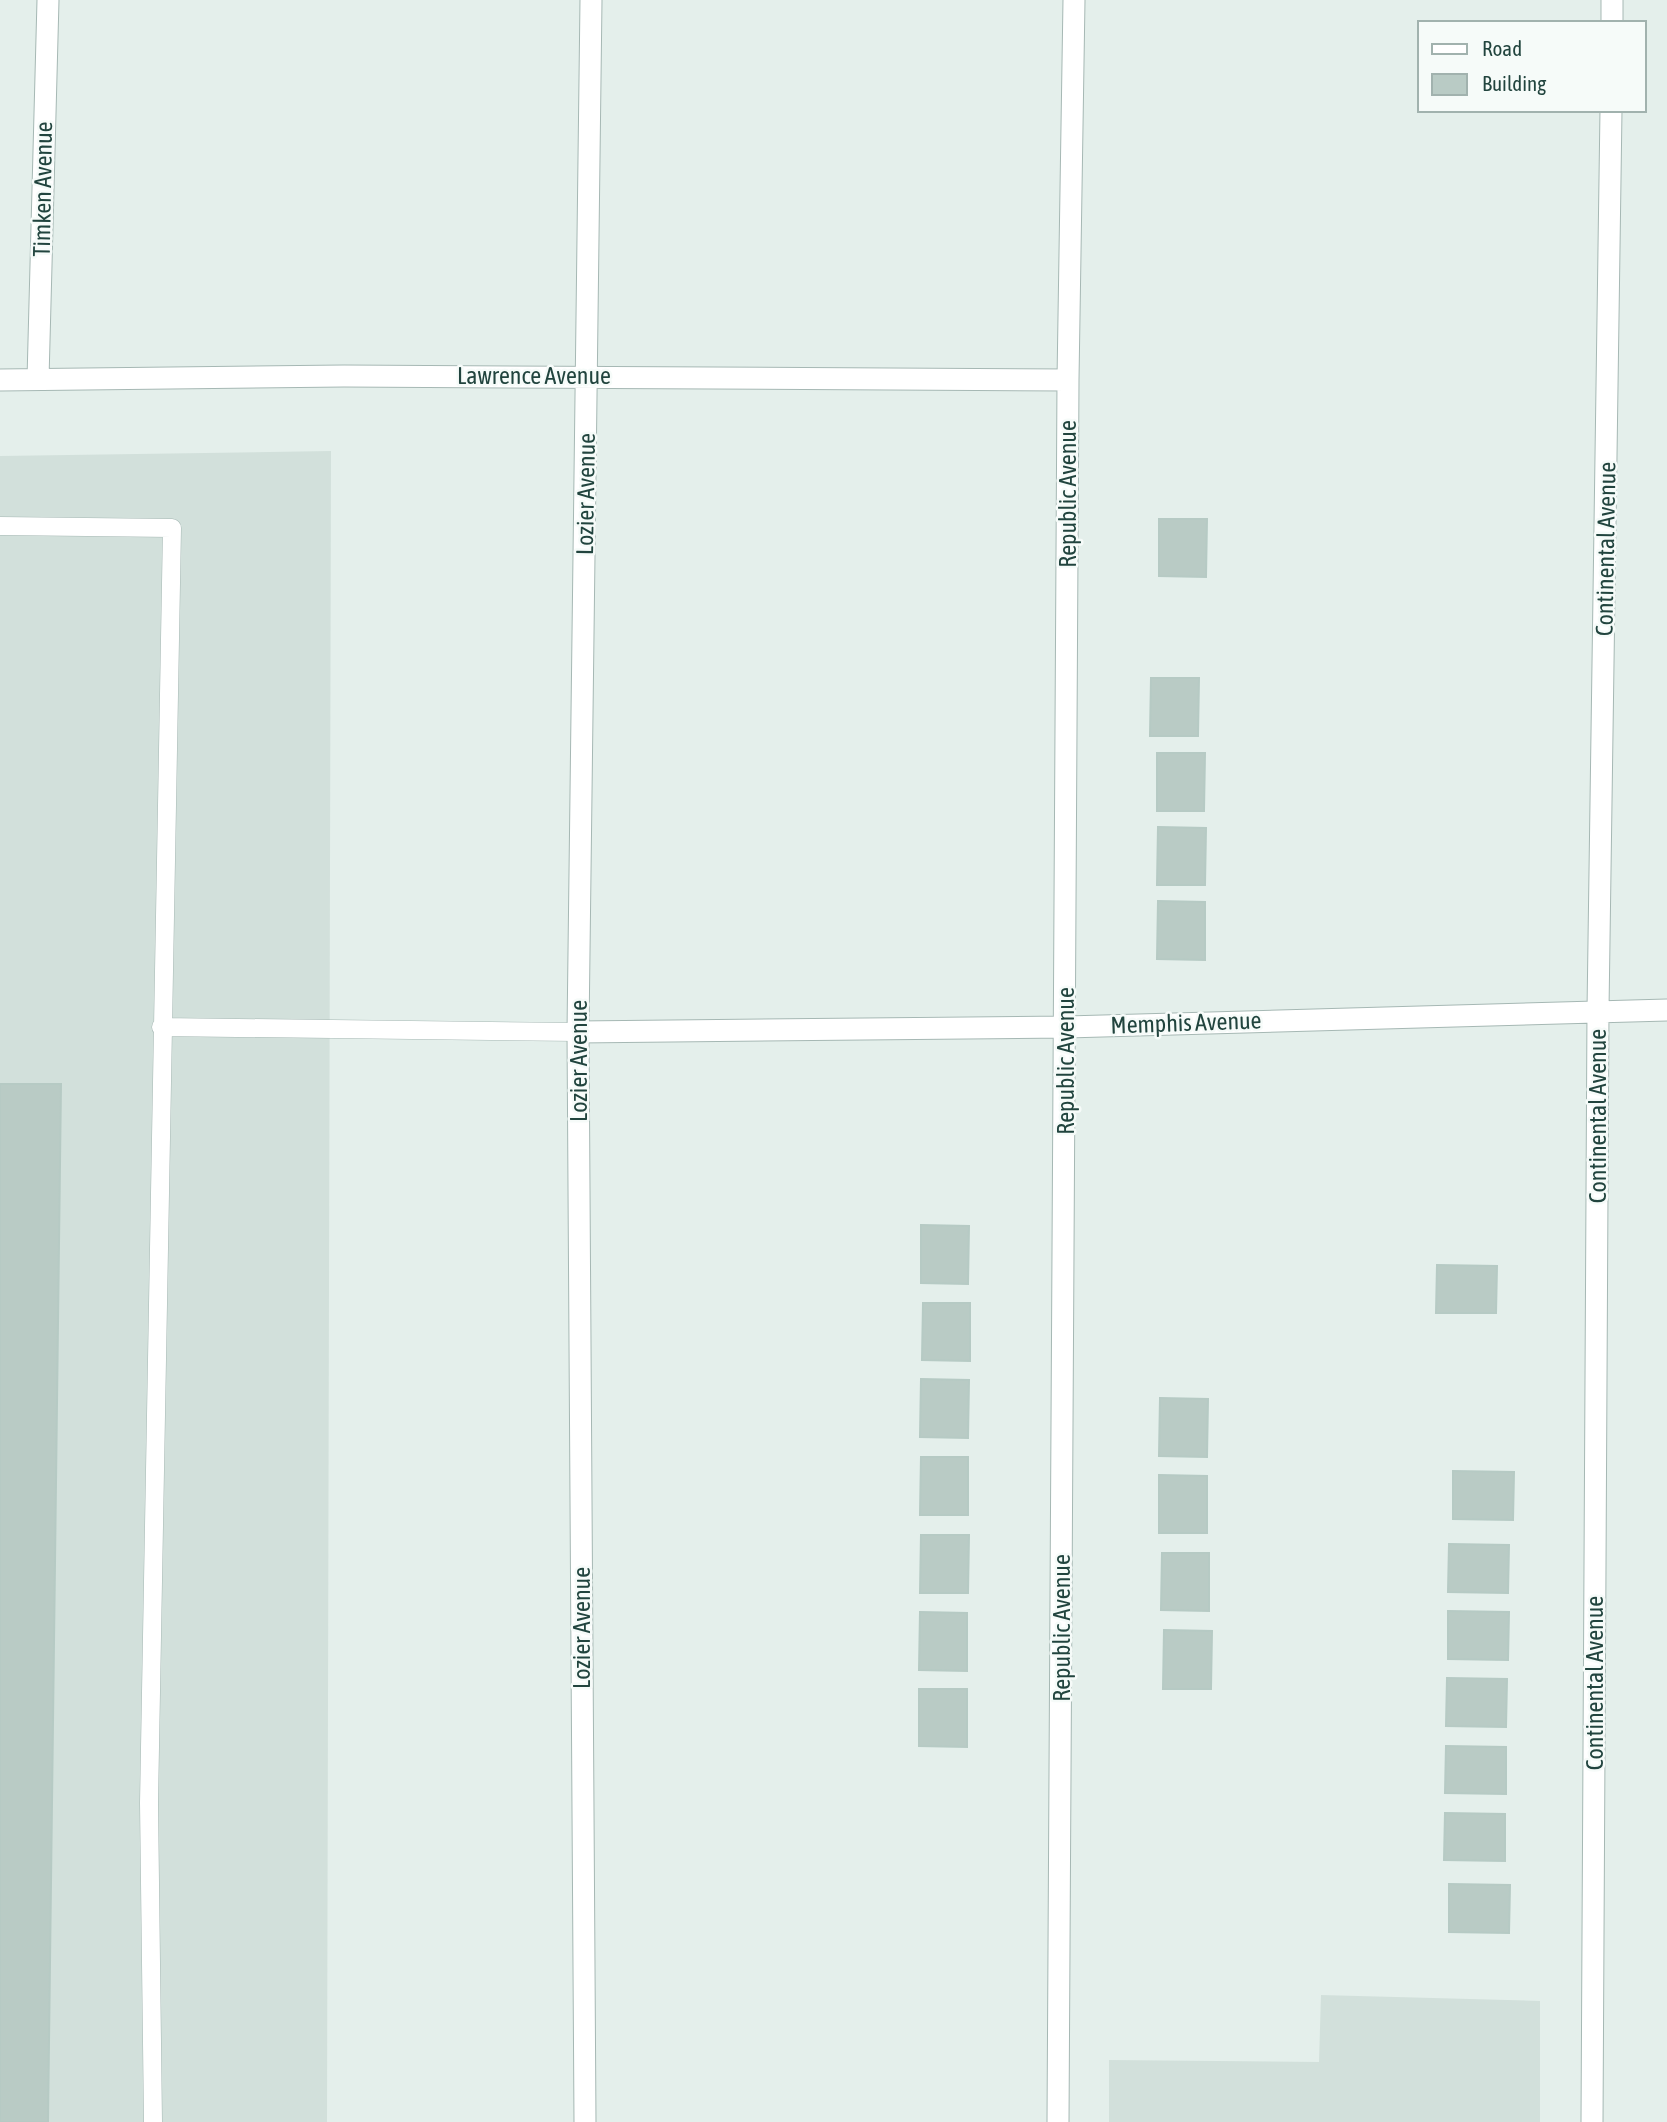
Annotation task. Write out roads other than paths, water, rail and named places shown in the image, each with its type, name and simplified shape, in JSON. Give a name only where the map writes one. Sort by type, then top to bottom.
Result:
[{"type":"street","name":"Timken Avenue","points":[[38,379],[48,0]]},
{"type":"street","name":"Lozier Avenue","points":[[584,2122],[578,1032],[591,0]]},
{"type":"street","name":"Republic Avenue","points":[[1058,2122],[1067,1027],[1068,380],[1074,0]]},
{"type":"street","points":[[1612,0],[1612,21]]},
{"type":"street","name":"Continental Avenue","points":[[1592,2122],[1598,1010],[1611,112]]},
{"type":"street","name":"Lawrence Avenue","points":[[0,380],[587,376],[1068,380]]},
{"type":"street","name":"Memphis Avenue","points":[[578,1032],[1067,1027],[1667,1010]]},
{"type":"lane","points":[[0,526],[172,528],[149,1803],[153,2122]]},
{"type":"lane","points":[[161,1027],[578,1032]]}]
